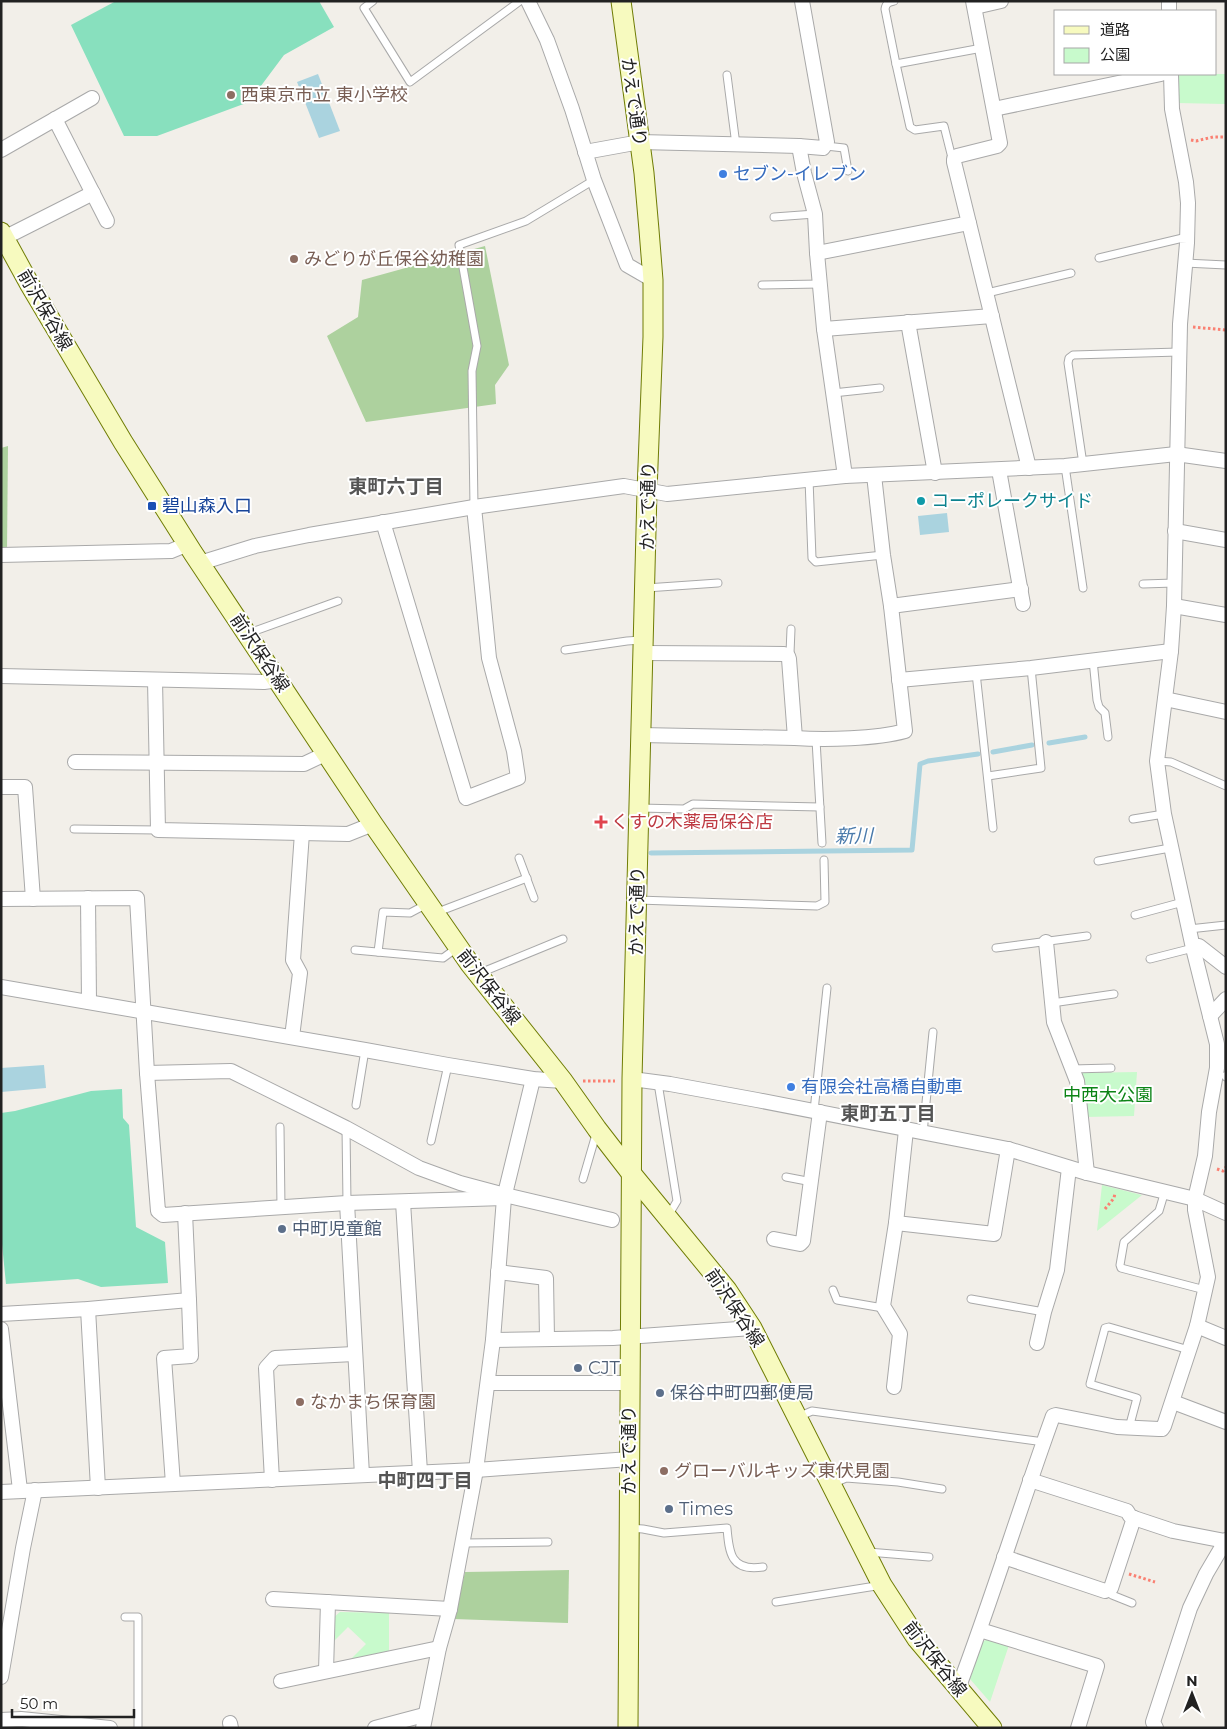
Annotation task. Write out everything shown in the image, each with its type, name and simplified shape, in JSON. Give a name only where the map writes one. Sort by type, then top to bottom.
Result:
[{"type":"main road","name":"かえで通り","points":[[622,1],[640,142],[653,280],[634,1013],[621,1077],[631,1173],[628,1728]]},
{"type":"main road","name":"前沢保谷線","points":[[3,235],[84,378],[200,563],[325,754],[458,948],[570,1081],[597,1130],[726,1290],[752,1328],[882,1585],[917,1639],[992,1728]]},
{"type":"street","points":[[528,1],[547,40],[572,109],[594,180],[628,266],[653,280]]},
{"type":"street","points":[[585,152],[640,142],[823,148],[826,146],[827,142],[802,1]]},
{"type":"street","points":[[1002,1],[974,4],[1000,143],[997,146],[957,156],[954,159],[1029,468]]},
{"type":"street","points":[[994,109],[1156,75]]},
{"type":"street","points":[[958,1689],[1053,1416],[1118,1427],[1162,1429],[1189,1350],[1208,1277],[1195,1210],[1195,1199],[1205,1156],[1208,1112],[1224,1074],[1170,848],[1157,760],[1171,651],[1174,606],[1179,352],[1188,203],[1186,182],[1172,109],[1171,75]]},
{"type":"street","points":[[1,150],[92,98]]},
{"type":"street","points":[[56,119],[107,221]]},
{"type":"street","points":[[799,146],[815,214],[824,329],[845,476]]},
{"type":"street","points":[[3,235],[93,193]]},
{"type":"street","points":[[817,253],[969,223]]},
{"type":"street","points":[[824,329],[992,316]]},
{"type":"street","points":[[908,322],[935,472]]},
{"type":"street","points":[[200,563],[255,546],[383,522],[624,486],[666,494],[845,476],[1065,466],[1176,454],[1226,461]]},
{"type":"street","points":[[999,470],[1023,604]]},
{"type":"street","points":[[642,735],[816,740],[871,736],[905,731],[874,475]]},
{"type":"street","points":[[383,522],[466,798],[518,778],[514,751],[489,658],[474,507]]},
{"type":"street","points":[[1175,531],[1226,540]]},
{"type":"street","points":[[1,554],[171,551],[188,544]]},
{"type":"street","points":[[891,606],[1021,589]]},
{"type":"street","points":[[1174,606],[1226,615]]},
{"type":"street","points":[[644,647],[784,654],[788,656],[794,738]]},
{"type":"street","points":[[899,680],[1031,668],[1171,651]]},
{"type":"street","points":[[1,676],[264,682],[278,680]]},
{"type":"street","points":[[155,680],[158,830],[348,834],[373,824]]},
{"type":"street","points":[[1165,699],[1226,712]]},
{"type":"street","points":[[76,762],[304,764],[325,754]]},
{"type":"street","points":[[1,787],[25,787],[33,900]]},
{"type":"street","points":[[292,1037],[300,973],[293,960],[302,833]]},
{"type":"street","points":[[88,898],[89,1002]]},
{"type":"street","points":[[1,899],[137,898],[147,1073],[158,1212],[163,1215],[347,1203],[504,1197]]},
{"type":"street","points":[[1046,942],[1054,1022],[1077,1081],[1087,1173]]},
{"type":"street","points":[[1193,948],[1200,946],[1226,967]]},
{"type":"street","points":[[1,987],[448,1065],[533,1079],[570,1081]]},
{"type":"street","points":[[1210,1016],[1226,999]]},
{"type":"street","points":[[147,1073],[231,1071],[346,1128],[419,1168],[504,1197],[612,1220]]},
{"type":"street","points":[[621,1077],[1008,1149],[1087,1173],[1195,1199],[1226,1213]]},
{"type":"street","points":[[375,1728],[424,1722],[439,1648],[450,1610],[476,1470],[493,1340],[504,1197],[533,1079]]},
{"type":"street","points":[[774,1239],[797,1244],[802,1243],[812,1182],[817,1112]]},
{"type":"street","points":[[894,1387],[900,1334],[883,1308],[896,1223],[906,1130]]},
{"type":"street","points":[[896,1223],[994,1234],[1008,1149]]},
{"type":"street","points":[[1037,1343],[1057,1270],[1069,1168]]},
{"type":"street","points":[[403,1202],[420,1472]]},
{"type":"street","points":[[347,1203],[362,1476]]},
{"type":"street","points":[[173,1484],[164,1358],[191,1356],[185,1213]]},
{"type":"street","points":[[498,1272],[546,1278],[547,1339]]},
{"type":"street","points":[[1,1314],[88,1309],[188,1300]]},
{"type":"street","points":[[88,1309],[98,1488]]},
{"type":"street","points":[[1196,1326],[1226,1338]]},
{"type":"street","points":[[493,1340],[630,1337],[752,1328]]},
{"type":"street","points":[[1,1329],[20,1490]]},
{"type":"street","points":[[272,1480],[266,1368],[275,1358],[354,1354]]},
{"type":"street","points":[[488,1382],[630,1383]]},
{"type":"street","points":[[1172,1402],[1226,1422]]},
{"type":"street","points":[[1,1492],[476,1470],[630,1458]]},
{"type":"street","points":[[1030,1480],[1127,1511],[1134,1518],[1173,1531],[1226,1541],[1206,1574],[1190,1608],[1153,1726]]},
{"type":"street","points":[[1,1677],[35,1490]]},
{"type":"street","points":[[1004,1557],[1105,1591],[1111,1588],[1134,1518]]},
{"type":"street","points":[[273,1599],[450,1610]]},
{"type":"street","points":[[326,1671],[328,1602]]},
{"type":"street","points":[[980,1630],[1097,1666],[1078,1728]]},
{"type":"street","points":[[281,1681],[439,1648]]},
{"type":"street","points":[[1,1720],[21,1719],[110,1728]]},
{"type":"lane","points":[[373,1],[364,8],[410,82],[520,1]]},
{"type":"lane","points":[[894,1],[886,5],[885,9],[910,127],[915,130],[944,126],[954,159]]},
{"type":"lane","points":[[896,64],[982,48]]},
{"type":"lane","points":[[727,75],[736,145]]},
{"type":"lane","points":[[826,146],[844,148],[848,171]]},
{"type":"lane","points":[[474,507],[472,371],[477,346],[459,245],[526,221],[594,180]]},
{"type":"lane","points":[[774,217],[815,214]]},
{"type":"lane","points":[[1099,258],[1187,237]]},
{"type":"lane","points":[[1185,263],[1226,265]]},
{"type":"lane","points":[[987,293],[1071,273]]},
{"type":"lane","points":[[762,285],[820,284]]},
{"type":"lane","points":[[1084,464],[1068,363],[1069,358],[1074,355],[1179,352]]},
{"type":"lane","points":[[833,393],[880,388]]},
{"type":"lane","points":[[1065,466],[1083,588]]},
{"type":"lane","points":[[809,479],[812,558],[816,562],[883,555]]},
{"type":"lane","points":[[646,588],[718,583]]},
{"type":"lane","points":[[1143,584],[1174,583]]},
{"type":"lane","points":[[247,633],[338,601]]},
{"type":"lane","points":[[788,656],[790,653],[791,629]]},
{"type":"lane","points":[[565,650],[627,641],[644,647]]},
{"type":"lane","points":[[1093,660],[1097,700],[1099,707],[1105,713],[1108,737]]},
{"type":"lane","points":[[988,776],[1041,768],[1031,668]]},
{"type":"lane","points":[[976,673],[993,828]]},
{"type":"lane","points":[[816,740],[822,843]]},
{"type":"lane","points":[[1157,760],[1171,762],[1226,786]]},
{"type":"lane","points":[[639,808],[684,809],[692,804],[820,807]]},
{"type":"lane","points":[[1133,819],[1164,814]]},
{"type":"lane","points":[[74,830],[158,830]]},
{"type":"lane","points":[[1098,861],[1170,848]]},
{"type":"lane","points":[[519,858],[534,898]]},
{"type":"lane","points":[[637,900],[817,906],[825,902],[824,860]]},
{"type":"lane","points":[[378,952],[383,912],[410,913],[443,910],[527,878]]},
{"type":"lane","points":[[1135,915],[1184,902]]},
{"type":"lane","points":[[1190,929],[1226,925]]},
{"type":"lane","points":[[996,948],[1087,936]]},
{"type":"lane","points":[[478,974],[563,939]]},
{"type":"lane","points":[[355,950],[443,958],[458,948]]},
{"type":"lane","points":[[1150,959],[1193,948]]},
{"type":"lane","points":[[817,1112],[827,988]]},
{"type":"lane","points":[[1052,1003],[1114,994]]},
{"type":"lane","points":[[923,1133],[933,1032]]},
{"type":"lane","points":[[356,1106],[365,1050]]},
{"type":"lane","points":[[431,1141],[448,1065]]},
{"type":"lane","points":[[1072,1069],[1111,1068]]},
{"type":"lane","points":[[658,1083],[677,1201],[668,1216]]},
{"type":"lane","points":[[280,1127],[281,1208]]},
{"type":"lane","points":[[346,1128],[347,1203]]},
{"type":"lane","points":[[583,1179],[597,1130]]},
{"type":"lane","points":[[786,1177],[812,1182]]},
{"type":"lane","points":[[1165,1191],[1159,1211],[1124,1242],[1120,1265],[1122,1268],[1205,1290]]},
{"type":"lane","points":[[833,1290],[837,1300],[883,1308]]},
{"type":"lane","points":[[971,1299],[1044,1312]]},
{"type":"lane","points":[[1129,1428],[1137,1398],[1090,1384],[1106,1328],[1109,1327],[1189,1350]]},
{"type":"lane","points":[[798,1417],[812,1411],[1044,1442]]},
{"type":"lane","points":[[832,1484],[846,1478],[898,1482],[942,1489]]},
{"type":"lane","points":[[629,1528],[664,1533],[727,1528],[729,1550],[732,1558],[746,1567],[762,1567]]},
{"type":"lane","points":[[463,1543],[548,1542]]},
{"type":"lane","points":[[865,1552],[929,1558]]},
{"type":"lane","points":[[776,1602],[882,1585]]},
{"type":"lane","points":[[1108,1590],[1112,1595],[1132,1603]]},
{"type":"lane","points":[[126,1617],[138,1617],[138,1728]]},
{"type":"path","points":[[1178,139],[1196,141],[1208,137],[1226,137]]},
{"type":"path","points":[[1180,324],[1226,330]]},
{"type":"path","points":[[570,1081],[621,1077]]},
{"type":"path","points":[[615,1089],[621,1077]]},
{"type":"path","points":[[1117,1570],[1155,1582]]},
{"type":"green space","points":[[116,1],[319,1],[334,27],[284,55],[249,102],[157,136],[124,136],[71,25]]},
{"type":"green space","points":[[1226,74],[1225,104],[1177,103],[1178,75]]},
{"type":"green space","points":[[485,246],[509,365],[495,385],[496,404],[366,422],[327,336],[358,317],[362,280]]},
{"type":"green space","points":[[8,446],[7,550],[1,550],[1,448]]},
{"type":"green space","name":"中西大公園","points":[[1137,1072],[1134,1116],[1085,1117],[1078,1073]]},
{"type":"green space","points":[[122,1089],[123,1118],[129,1125],[136,1227],[165,1242],[168,1283],[101,1287],[78,1279],[6,1284],[1,1234],[1,1113],[91,1091]]},
{"type":"green space","points":[[1102,1185],[1142,1195],[1097,1231]]},
{"type":"green space","points":[[569,1570],[568,1623],[454,1619],[465,1572]]},
{"type":"green space","points":[[340,1612],[389,1613],[389,1651],[350,1660],[366,1644],[348,1627],[333,1642],[333,1618]]},
{"type":"green space","points":[[988,1639],[1009,1645],[990,1702],[970,1679],[982,1642]]},
{"type":"water","points":[[318,74],[340,131],[319,138],[297,82]]},
{"type":"water","points":[[947,513],[949,532],[920,535],[918,516]]},
{"type":"water","points":[[44,1065],[46,1088],[1,1092],[1,1068]]},
{"type":"waterway","name":"新川","points":[[1049,743],[1085,737]]},
{"type":"waterway","name":"新川","points":[[993,752],[1032,745]]},
{"type":"waterway","name":"新川","points":[[651,853],[912,850],[920,764],[928,761],[978,754]]},
{"type":"place","name":"西東京市立 東小学校","points":[[231,95]]},
{"type":"place","name":"セブン-イレブン","points":[[723,174]]},
{"type":"place","name":"みどりが丘保谷幼稚園","points":[[294,259]]},
{"type":"place","name":"コーポレークサイド","points":[[921,501]]},
{"type":"place","name":"碧山森入口","points":[[152,506]]},
{"type":"place","name":"くすの木薬局保谷店","points":[[601,822]]},
{"type":"place","name":"有限会社高橋自動車","points":[[791,1087]]},
{"type":"place","name":"中町児童館","points":[[282,1229]]},
{"type":"place","name":"CJT","points":[[578,1368]]},
{"type":"place","name":"保谷中町四郵便局","points":[[660,1393]]},
{"type":"place","name":"なかまち保育園","points":[[300,1402]]},
{"type":"place","name":"グローバルキッズ東伏見園","points":[[664,1471]]},
{"type":"place","name":"Times","points":[[669,1509]]},
{"type":"district","name":"東町六丁目","points":[[396,486]]},
{"type":"district","name":"東町五丁目","points":[[888,1113]]},
{"type":"district","name":"中町四丁目","points":[[425,1480]]}]
